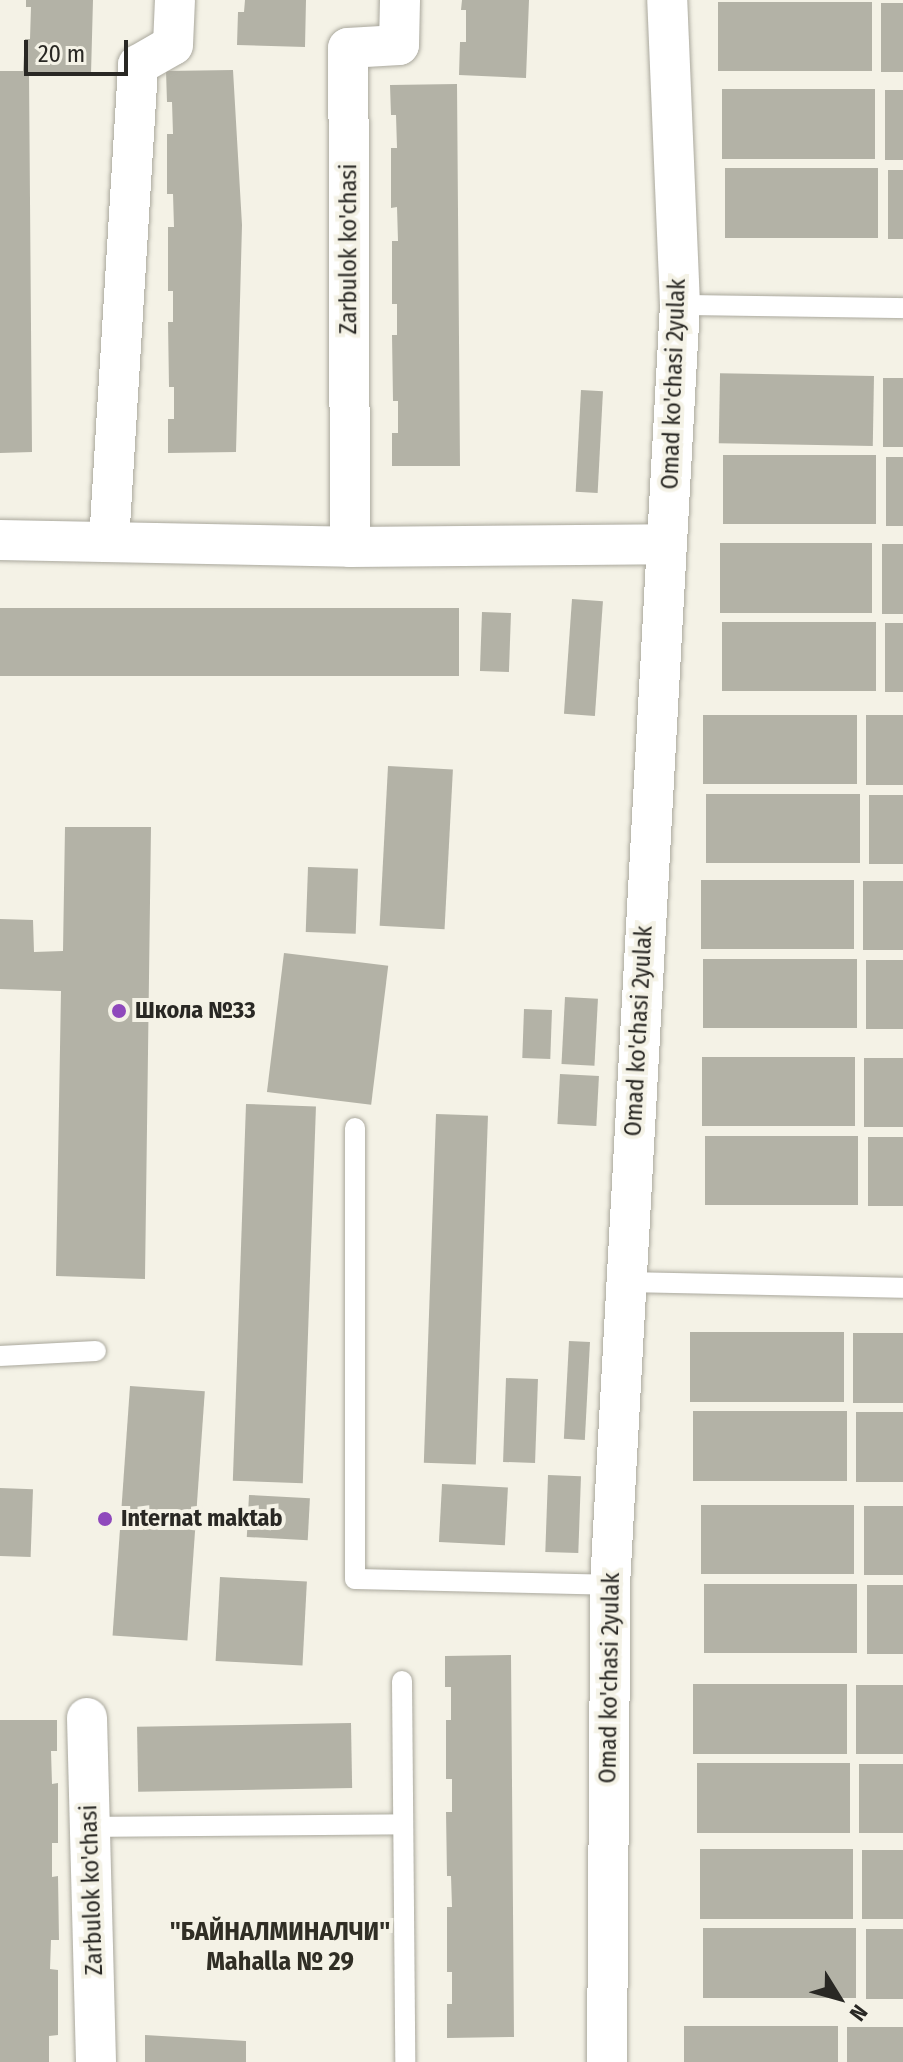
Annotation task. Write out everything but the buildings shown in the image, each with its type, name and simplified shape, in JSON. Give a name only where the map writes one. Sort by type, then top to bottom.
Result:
[{"type":"street","points":[[109,542],[138,65],[173,45],[175,0]]},
{"type":"street","name":"Zarbulok ko'chasi","points":[[350,547],[348,48],[399,45],[400,0]]},
{"type":"street","name":"Omad ko'chasi 2yulak","points":[[607,2062],[610,1585],[624,1282],[680,305],[667,0]]},
{"type":"street","points":[[0,540],[350,547],[667,544]]},
{"type":"street","name":"Zarbulok ko'chasi","points":[[87,1718],[96,2062]]},
{"type":"lane","points":[[680,305],[903,308]]},
{"type":"lane","points":[[355,1128],[355,1579],[610,1585]]},
{"type":"lane","points":[[624,1282],[903,1288]]},
{"type":"lane","points":[[0,1356],[96,1351]]},
{"type":"lane","points":[[402,1681],[405,2062]]},
{"type":"lane","points":[[90,1827],[403,1824]]},
{"type":"place","name":"Школа №33","points":[[119,1011]]},
{"type":"place","name":"Internat maktab","points":[[105,1519]]},
{"type":"district","name":"\"БАЙНАЛМИНАЛЧИ\" Mahalla № 29","points":[[280,1947]]}]
